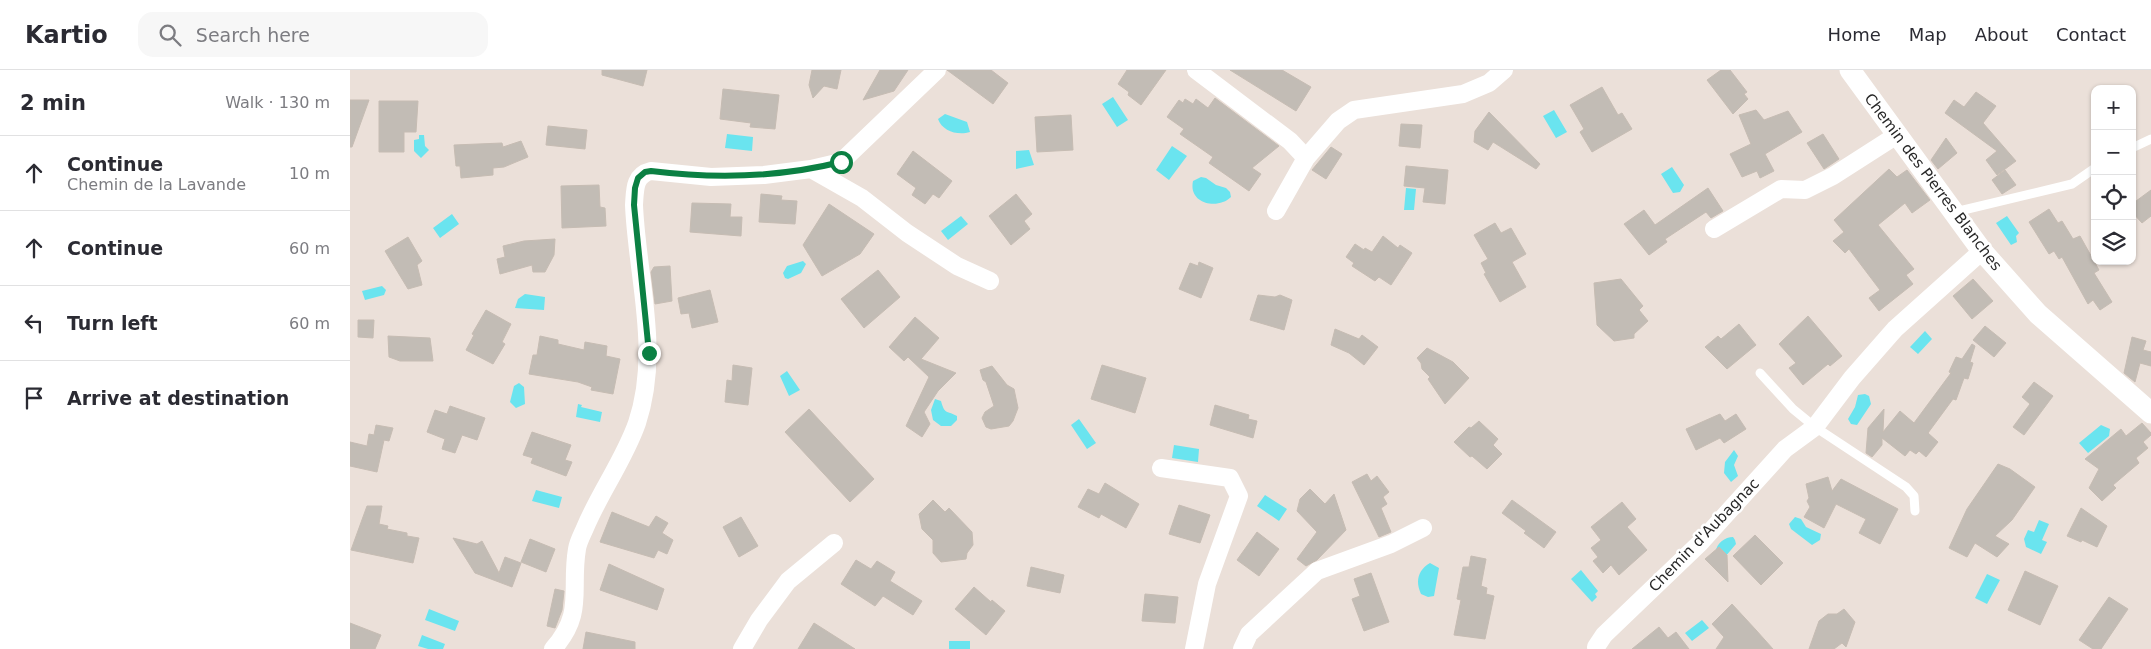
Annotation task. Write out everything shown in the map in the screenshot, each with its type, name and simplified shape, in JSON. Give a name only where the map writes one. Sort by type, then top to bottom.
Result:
[{"type":"street","points":[[553,649],[563,637],[574,614],[577,548],[591,512],[628,446],[642,402],[649,353],[635,230],[635,188],[638,178],[645,172],[651,171],[711,177],[764,175],[811,169],[841,162],[938,70]]},
{"type":"street","points":[[1196,70],[1290,141],[1306,158]]},
{"type":"street","points":[[1276,211],[1306,158],[1338,121],[1354,110],[1463,94],[1489,83],[1504,70]]},
{"type":"street","name":"Chemin des Pierres Blanches","points":[[1850,70],[1982,251],[2038,314],[2151,413]]},
{"type":"street","points":[[1714,229],[1781,189],[1805,190],[1833,176],[1897,135]]},
{"type":"street","points":[[811,169],[862,198],[957,266],[990,281]]},
{"type":"street","name":"Chemin d'Aubagnac","points":[[1596,647],[1604,635],[1700,543],[1785,449],[1815,427],[1852,378],[1895,329],[1982,251]]},
{"type":"street","points":[[1161,468],[1230,478],[1239,496],[1207,584],[1194,649]]},
{"type":"street","points":[[1242,649],[1249,634],[1317,572],[1391,544],[1423,528]]},
{"type":"street","points":[[742,649],[759,620],[788,581],[834,543]]},
{"type":"lane","points":[[2136,146],[2151,139]]},
{"type":"lane","points":[[1955,212],[2072,184],[2091,171]]},
{"type":"lane","points":[[1760,373],[1793,409],[1815,427],[1906,486],[1914,496],[1915,511]]},
{"type":"water","points":[[1113,97],[1128,120],[1117,127],[1102,104]]},
{"type":"water","points":[[1554,110],[1567,132],[1556,138],[1543,116]]},
{"type":"water","points":[[945,114],[967,122],[970,132],[956,133],[943,127],[938,119]]},
{"type":"water","points":[[727,134],[753,137],[752,151],[725,148]]},
{"type":"water","points":[[419,135],[424,135],[425,146],[429,150],[421,158],[414,151],[414,140],[419,139]]},
{"type":"water","points":[[1172,146],[1187,156],[1169,180],[1156,170]]},
{"type":"water","points":[[1029,150],[1034,165],[1016,169],[1016,151]]},
{"type":"water","points":[[1672,167],[1684,185],[1680,192],[1673,193],[1661,174]]},
{"type":"water","points":[[1201,177],[1226,188],[1230,192],[1231,197],[1225,201],[1212,204],[1199,200],[1193,189],[1193,181]]},
{"type":"water","points":[[1406,188],[1416,189],[1414,210],[1404,210]]},
{"type":"water","points":[[452,214],[459,224],[440,238],[433,228]]},
{"type":"water","points":[[961,216],[968,224],[948,240],[941,231]]},
{"type":"water","points":[[2007,216],[2019,233],[2016,236],[2017,242],[2011,245],[1996,223]]},
{"type":"water","points":[[803,261],[806,264],[801,273],[788,279],[785,278],[783,273],[787,266]]},
{"type":"water","points":[[382,286],[386,290],[384,295],[365,300],[362,291]]},
{"type":"water","points":[[525,294],[545,297],[544,310],[515,308],[518,299]]},
{"type":"water","points":[[1925,331],[1932,339],[1918,354],[1910,347]]},
{"type":"water","points":[[787,371],[800,390],[789,396],[780,376]]},
{"type":"water","points":[[519,383],[524,387],[525,404],[516,408],[510,402],[514,386]]},
{"type":"water","points":[[1865,394],[1869,396],[1871,404],[1857,425],[1851,424],[1848,419],[1855,407],[1858,395]]},
{"type":"water","points":[[935,399],[941,401],[946,412],[957,416],[957,420],[951,426],[941,426],[933,420],[931,410]]},
{"type":"water","points":[[578,404],[582,405],[581,407],[602,412],[600,422],[576,417]]},
{"type":"water","points":[[1079,419],[1096,443],[1087,449],[1071,425]]},
{"type":"water","points":[[2101,425],[2110,429],[2109,436],[2088,453],[2079,443]]},
{"type":"water","points":[[1174,445],[1199,449],[1198,462],[1172,458]]},
{"type":"water","points":[[1734,450],[1738,456],[1734,465],[1738,476],[1731,482],[1724,473],[1725,462]]},
{"type":"water","points":[[536,490],[562,497],[559,508],[532,501]]},
{"type":"water","points":[[1265,495],[1287,509],[1279,521],[1257,506]]},
{"type":"water","points":[[1795,517],[1801,519],[1806,527],[1821,534],[1820,540],[1812,545],[1791,529],[1789,524]]},
{"type":"water","points":[[2039,520],[2049,524],[2042,540],[2047,542],[2041,554],[2026,547],[2024,539],[2028,530],[2034,532]]},
{"type":"water","points":[[1733,537],[1736,544],[1725,557],[1716,553],[1717,547],[1721,542]]},
{"type":"water","points":[[1430,563],[1439,568],[1434,596],[1428,597],[1421,594],[1418,580],[1420,572]]},
{"type":"water","points":[[1581,570],[1598,591],[1595,594],[1597,597],[1592,602],[1571,579]]},
{"type":"water","points":[[1987,574],[2000,580],[1987,604],[1975,598]]},
{"type":"water","points":[[429,609],[459,621],[455,631],[425,620]]},
{"type":"water","points":[[1702,620],[1709,628],[1692,641],[1685,633]]},
{"type":"water","points":[[422,635],[445,644],[443,649],[428,649],[418,646]]},
{"type":"water","points":[[949,641],[970,641],[970,649],[949,649]]},
{"type":"building","points":[[602,70],[647,70],[643,86],[602,75]]},
{"type":"building","points":[[812,70],[841,70],[837,89],[824,86],[813,98],[809,85]]},
{"type":"building","points":[[880,70],[908,70],[894,91],[863,100]]},
{"type":"building","points":[[947,70],[991,70],[1008,83],[993,104]]},
{"type":"building","points":[[1127,70],[1166,70],[1141,105],[1128,95],[1129,92],[1118,84]]},
{"type":"building","points":[[1230,70],[1282,70],[1311,87],[1296,111]]},
{"type":"building","points":[[1721,70],[1730,70],[1747,92],[1744,94],[1748,99],[1733,114],[1707,80]]},
{"type":"building","points":[[1602,87],[1618,115],[1622,113],[1632,129],[1592,152],[1580,132],[1584,129],[1570,105]]},
{"type":"building","points":[[723,89],[779,95],[775,129],[750,127],[751,123],[720,119]]},
{"type":"building","points":[[1976,92],[1996,106],[1983,123],[2016,161],[1997,175],[1986,160],[1997,151],[1945,113],[1954,100],[1964,107]]},
{"type":"building","points":[[1215,98],[1279,146],[1252,168],[1261,174],[1249,191],[1209,163],[1213,157],[1180,134],[1184,129],[1167,117],[1179,100],[1183,103],[1185,99],[1193,104],[1196,99],[1208,108]]},
{"type":"building","points":[[350,100],[369,100],[352,147],[350,147]]},
{"type":"building","points":[[379,101],[418,101],[416,132],[404,132],[404,152],[379,152]]},
{"type":"building","points":[[1756,110],[1764,120],[1788,111],[1802,132],[1765,154],[1774,171],[1760,178],[1757,171],[1742,177],[1730,154],[1751,144],[1739,115]]},
{"type":"building","points":[[1489,112],[1540,164],[1536,169],[1493,142],[1488,150],[1474,142],[1475,131]]},
{"type":"building","points":[[1071,115],[1073,150],[1037,152],[1035,117]]},
{"type":"building","points":[[1401,124],[1422,125],[1420,148],[1399,146]]},
{"type":"building","points":[[548,126],[587,130],[585,149],[546,145]]},
{"type":"building","points":[[1823,134],[1839,159],[1824,169],[1807,143]]},
{"type":"building","points":[[1946,138],[1957,153],[1938,169],[1931,160]]},
{"type":"building","points":[[521,141],[528,157],[504,167],[493,168],[493,175],[461,178],[460,166],[456,166],[454,145],[502,143],[503,147]]},
{"type":"building","points":[[1331,147],[1342,154],[1326,179],[1312,170]]},
{"type":"building","points":[[913,151],[952,181],[939,198],[933,194],[925,204],[912,195],[916,188],[897,174]]},
{"type":"building","points":[[1406,166],[1448,170],[1445,204],[1423,202],[1425,188],[1404,186]]},
{"type":"building","points":[[1889,169],[1897,177],[1907,170],[1930,200],[1912,213],[1905,203],[1878,225],[1914,269],[1906,275],[1913,284],[1879,311],[1869,298],[1880,290],[1849,249],[1845,253],[1833,241],[1844,232],[1834,220]]},
{"type":"building","points":[[2005,170],[2016,185],[2002,194],[1992,180]]},
{"type":"building","points":[[599,185],[600,207],[605,208],[606,226],[562,228],[561,186]]},
{"type":"building","points":[[1708,188],[1723,211],[1711,218],[1706,212],[1665,239],[1667,242],[1649,255],[1624,224],[1644,210],[1655,225]]},
{"type":"building","points":[[2151,190],[2151,216],[2142,223],[2136,216],[2136,201]]},
{"type":"building","points":[[761,194],[782,196],[781,200],[797,201],[795,224],[759,222]]},
{"type":"building","points":[[1016,194],[1032,214],[1024,221],[1030,229],[1011,245],[989,216]]},
{"type":"building","points":[[692,203],[731,204],[730,217],[742,217],[741,236],[690,232]]},
{"type":"building","points":[[829,204],[874,234],[860,254],[822,276],[803,245]]},
{"type":"building","points":[[2049,209],[2058,223],[2062,221],[2073,239],[2080,236],[2091,256],[2091,265],[2096,265],[2099,270],[2094,273],[2112,302],[2100,310],[2093,300],[2088,304],[2062,257],[2059,259],[2054,251],[2049,254],[2029,222]]},
{"type":"building","points":[[1495,223],[1501,233],[1511,228],[1526,254],[1512,262],[1526,287],[1500,302],[1484,274],[1486,273],[1481,263],[1488,259],[1474,235]]},
{"type":"building","points":[[1383,236],[1398,248],[1400,245],[1412,253],[1391,285],[1379,277],[1375,281],[1352,266],[1354,263],[1346,257],[1355,244],[1364,250],[1365,248],[1372,252]]},
{"type":"building","points":[[408,237],[422,261],[417,265],[422,285],[408,289],[385,251]]},
{"type":"building","points":[[555,239],[554,255],[545,272],[533,272],[532,265],[500,274],[497,259],[505,257],[503,246],[524,241]]},
{"type":"building","points":[[1199,262],[1213,268],[1201,298],[1179,289],[1190,263],[1198,266]]},
{"type":"building","points":[[670,266],[672,301],[655,304],[651,272],[654,267]]},
{"type":"building","points":[[878,270],[900,297],[864,328],[841,299]]},
{"type":"building","points":[[1621,279],[1643,306],[1639,310],[1648,321],[1634,334],[1634,338],[1614,341],[1597,325],[1594,283]]},
{"type":"building","points":[[1973,279],[1993,301],[1972,319],[1953,296]]},
{"type":"building","points":[[710,290],[718,322],[692,328],[689,313],[681,314],[678,298]]},
{"type":"building","points":[[1258,295],[1275,297],[1280,295],[1292,300],[1284,330],[1250,320]]},
{"type":"building","points":[[486,310],[511,324],[502,342],[505,344],[493,364],[466,350],[474,335],[472,334]]},
{"type":"building","points":[[1808,316],[1842,356],[1830,366],[1828,364],[1803,385],[1789,368],[1796,363],[1779,344]]},
{"type":"building","points":[[915,317],[939,338],[921,359],[956,373],[938,391],[924,412],[930,424],[922,437],[906,426],[929,377],[908,357],[904,361],[889,347]]},
{"type":"building","points":[[358,320],[374,320],[373,338],[358,337]]},
{"type":"building","points":[[1739,324],[1756,345],[1727,369],[1705,347],[1718,336],[1721,339]]},
{"type":"building","points":[[1985,326],[2006,343],[1994,357],[1973,340]]},
{"type":"building","points":[[1335,329],[1359,339],[1362,335],[1378,347],[1364,365],[1349,353],[1331,345]]},
{"type":"building","points":[[388,336],[430,338],[433,361],[400,361],[389,357]]},
{"type":"building","points":[[540,336],[558,340],[558,344],[584,350],[585,342],[607,346],[606,356],[620,359],[613,394],[591,390],[592,387],[578,382],[529,374],[533,355],[537,355]]},
{"type":"building","points":[[2132,337],[2146,341],[2143,350],[2151,352],[2151,366],[2140,363],[2135,382],[2124,373]]},
{"type":"building","points":[[1972,344],[1975,346],[1970,362],[1973,363],[1968,379],[1964,378],[1956,400],[1953,399],[1928,433],[1938,442],[1926,457],[1919,451],[1916,454],[1910,450],[1905,456],[1882,438],[1882,445],[1872,457],[1866,453],[1868,428],[1884,409],[1883,432],[1900,411],[1914,423],[1951,373],[1949,372],[1956,357],[1962,359]]},
{"type":"building","points":[[1427,348],[1453,362],[1469,378],[1445,404],[1428,379],[1430,377],[1422,369],[1421,363],[1417,358]]},
{"type":"building","points":[[733,365],[752,368],[748,405],[725,402],[727,380],[732,381]]},
{"type":"building","points":[[1102,365],[1146,378],[1135,413],[1091,399]]},
{"type":"building","points":[[992,366],[1007,385],[1014,389],[1018,408],[1009,426],[991,429],[986,427],[982,418],[985,412],[994,406],[980,370]]},
{"type":"building","points":[[2034,382],[2053,396],[2024,435],[2013,427],[2030,404],[2022,397]]},
{"type":"building","points":[[1215,405],[1249,415],[1248,419],[1257,421],[1253,438],[1210,425]]},
{"type":"building","points":[[450,406],[485,418],[477,440],[462,435],[455,453],[442,449],[445,439],[427,432],[435,410],[447,414]]},
{"type":"building","points":[[809,409],[874,479],[850,502],[785,432]]},
{"type":"building","points":[[1720,414],[1725,421],[1736,414],[1746,429],[1724,443],[1720,438],[1696,450],[1686,429]]},
{"type":"building","points":[[1479,421],[1498,439],[1493,445],[1502,454],[1487,469],[1454,442],[1469,427],[1471,428]]},
{"type":"building","points":[[2142,423],[2151,433],[2143,442],[2148,448],[2136,458],[2139,463],[2113,485],[2116,488],[2102,501],[2089,488],[2099,469],[2085,459],[2121,429],[2126,436]]},
{"type":"building","points":[[376,425],[393,428],[389,441],[384,440],[377,472],[350,466],[350,442],[367,446],[369,434],[374,435]]},
{"type":"building","points":[[532,432],[571,445],[565,460],[572,462],[566,476],[531,463],[533,458],[523,455]]},
{"type":"building","points":[[1998,464],[2010,469],[2035,487],[2012,520],[1995,536],[2009,544],[1997,557],[1975,543],[1967,557],[1949,548],[1967,509]]},
{"type":"building","points":[[1367,474],[1371,481],[1377,476],[1389,492],[1383,497],[1387,504],[1381,508],[1391,532],[1379,537],[1352,482]]},
{"type":"building","points":[[1828,477],[1832,491],[1841,479],[1898,509],[1880,544],[1859,533],[1866,519],[1836,504],[1824,528],[1804,517],[1810,507],[1807,501],[1809,498],[1806,484]]},
{"type":"building","points":[[1105,483],[1139,504],[1126,528],[1101,514],[1099,518],[1078,507],[1088,489],[1099,494]]},
{"type":"building","points":[[1310,489],[1325,504],[1334,494],[1346,530],[1317,560],[1306,566],[1297,559],[1317,532],[1297,511],[1300,499]]},
{"type":"building","points":[[933,500],[945,512],[949,508],[972,532],[973,545],[967,553],[966,559],[941,562],[933,553],[933,540],[922,529],[919,514]]},
{"type":"building","points":[[1512,500],[1556,532],[1544,548],[1524,533],[1526,531],[1502,513]]},
{"type":"building","points":[[1622,502],[1636,519],[1627,527],[1647,550],[1619,575],[1611,565],[1603,573],[1593,561],[1598,557],[1591,548],[1601,540],[1591,527]]},
{"type":"building","points":[[1179,505],[1210,515],[1200,543],[1169,534]]},
{"type":"building","points":[[367,506],[382,506],[379,524],[388,526],[387,529],[407,533],[407,536],[419,538],[413,563],[351,550]]},
{"type":"building","points":[[2081,508],[2107,526],[2097,547],[2067,536]]},
{"type":"building","points":[[612,512],[649,527],[656,516],[668,523],[662,533],[673,540],[667,554],[658,550],[654,558],[600,542]]},
{"type":"building","points":[[741,517],[758,546],[739,557],[723,527]]},
{"type":"building","points":[[1257,532],[1279,549],[1259,576],[1237,560]]},
{"type":"building","points":[[1755,535],[1783,563],[1761,585],[1733,556]]},
{"type":"building","points":[[453,538],[477,544],[482,541],[499,573],[505,557],[521,563],[512,587],[475,573]]},
{"type":"building","points":[[530,539],[555,549],[546,572],[521,562]]},
{"type":"building","points":[[1719,547],[1727,555],[1728,582],[1705,559]]},
{"type":"building","points":[[1471,556],[1486,559],[1481,586],[1487,588],[1486,594],[1494,596],[1485,639],[1454,635],[1461,600],[1457,599],[1463,567],[1469,567]]},
{"type":"building","points":[[856,560],[871,569],[877,561],[895,572],[890,581],[922,601],[913,615],[883,596],[875,606],[841,584]]},
{"type":"building","points":[[609,564],[664,589],[657,610],[600,590]]},
{"type":"building","points":[[1031,567],[1064,575],[1060,593],[1027,586]]},
{"type":"building","points":[[2025,571],[2058,586],[2040,625],[2008,610]]},
{"type":"building","points":[[1371,573],[1389,622],[1364,631],[1352,599],[1360,596],[1354,579]]},
{"type":"building","points":[[974,587],[1005,611],[986,635],[955,609]]},
{"type":"building","points":[[555,589],[564,591],[562,610],[555,628],[547,626]]},
{"type":"building","points":[[1145,594],[1178,597],[1175,623],[1142,621]]},
{"type":"building","points":[[2109,597],[2128,609],[2101,649],[2093,649],[2079,640]]},
{"type":"building","points":[[1732,604],[1773,649],[1716,649],[1724,637],[1712,624]]},
{"type":"building","points":[[1844,609],[1855,622],[1846,647],[1842,643],[1834,649],[1809,649],[1819,621],[1828,614],[1837,614]]},
{"type":"building","points":[[350,623],[381,635],[375,649],[350,649]]},
{"type":"building","points":[[814,623],[855,649],[798,649]]},
{"type":"building","points":[[1659,627],[1668,638],[1676,632],[1689,649],[1632,649]]},
{"type":"building","points":[[586,632],[635,642],[635,649],[583,649]]},
{"type":"route","points":[[649,353],[635,230],[634,205],[635,188],[638,178],[645,172],[651,171],[711,177],[764,175],[811,169],[841,162]]}]
